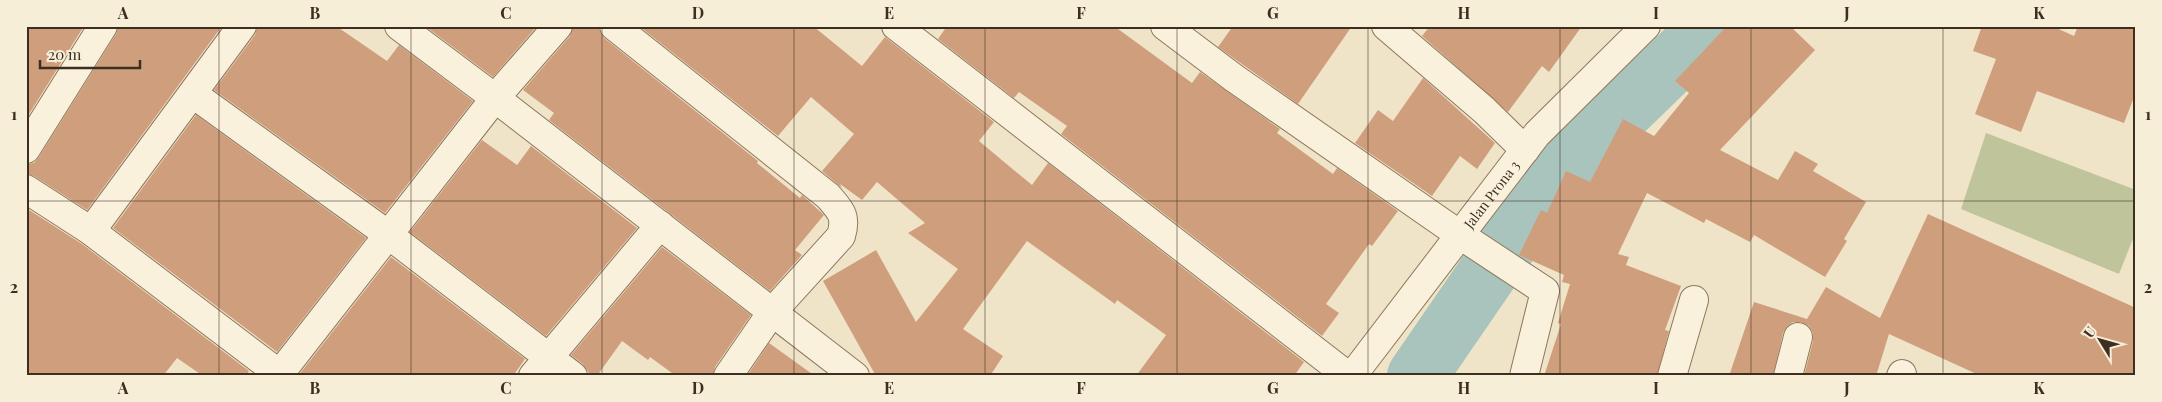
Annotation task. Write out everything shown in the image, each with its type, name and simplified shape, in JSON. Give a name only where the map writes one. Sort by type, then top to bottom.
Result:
[{"type":"street","points":[[26,149],[103,26]]},
{"type":"street","points":[[91,231],[242,26]]},
{"type":"street","points":[[399,26],[496,98],[855,376]]},
{"type":"street","points":[[26,189],[91,231],[280,375],[496,98],[558,26]]},
{"type":"street","points":[[614,26],[828,196],[840,209],[845,224],[841,236],[772,312],[728,376]]},
{"type":"street","points":[[896,26],[1348,376]]},
{"type":"street","points":[[1165,26],[1234,78],[1460,235],[1545,291],[1524,376]]},
{"type":"street","points":[[1386,26],[1484,110],[1525,150]]},
{"type":"street","name":"Jalan Prona 3","points":[[1352,376],[1538,134],[1646,26]]},
{"type":"street","points":[[193,94],[390,236],[541,366],[573,376]]},
{"type":"street","points":[[541,366],[660,225]]},
{"type":"street","points":[[1672,376],[1694,300]]},
{"type":"street","points":[[1788,376],[1798,337]]},
{"type":"green space","points":[[1986,133],[2136,190],[2136,231],[2119,274],[1961,209]]},
{"type":"building","points":[[26,26],[84,26],[26,119]]},
{"type":"building","points":[[119,26],[222,26],[87,210],[34,176],[26,173],[26,164],[34,163],[39,157],[116,34]]},
{"type":"building","points":[[257,26],[336,26],[387,61],[399,45],[473,101],[385,213],[214,90],[255,35]]},
{"type":"building","points":[[425,26],[537,26],[493,77]]},
{"type":"building","points":[[573,26],[599,26],[604,38],[758,161],[757,163],[800,198],[802,195],[824,215],[795,250],[802,255],[770,291],[549,120],[554,113],[523,90],[570,36]]},
{"type":"building","points":[[639,26],[813,26],[862,66],[885,37],[994,122],[979,141],[1032,185],[1048,163],[1304,362],[1294,376],[1136,376],[1166,335],[1117,300],[1115,304],[1027,241],[963,329],[1003,356],[990,376],[876,376],[823,281],[876,250],[916,322],[958,269],[908,233],[925,223],[877,182],[862,200],[840,184],[842,188],[822,171],[854,134],[811,97],[778,136]]},
{"type":"building","points":[[947,26],[1114,26],[1192,83],[1200,72],[1280,129],[1277,133],[1333,174],[1337,168],[1398,211],[1372,246],[1369,244],[1326,304],[1339,313],[1322,336],[1061,134],[1067,126],[1019,92],[1014,98],[938,39]]},
{"type":"building","points":[[1233,26],[1352,26],[1298,104],[1218,47]]},
{"type":"building","points":[[1430,26],[1582,26],[1549,72],[1542,66],[1508,112],[1422,36]]},
{"type":"building","points":[[1727,26],[1790,26],[1815,50],[1720,150],[1778,180],[1795,151],[1818,164],[1813,171],[1866,202],[1844,239],[1847,241],[1825,277],[1754,235],[1750,242],[1706,219],[1704,223],[1647,193],[1618,254],[1629,257],[1626,265],[1681,286],[1665,330],[1669,331],[1657,376],[1544,376],[1561,324],[1558,323],[1570,284],[1562,282],[1564,275],[1519,255],[1541,210],[1547,213],[1566,171],[1590,182],[1623,119],[1654,136],[1689,93],[1675,81]]},
{"type":"building","points":[[1982,26],[2052,26],[2074,36],[2078,26],[2136,26],[2136,92],[2124,123],[2037,91],[2021,132],[1975,114],[1996,59],[1973,51]]},
{"type":"building","points":[[1423,78],[1495,143],[1477,169],[1460,156],[1432,196],[1355,143],[1378,110],[1393,121]]},
{"type":"building","points":[[196,115],[366,238],[277,352],[113,228]]},
{"type":"building","points":[[482,140],[517,165],[531,146],[637,228],[546,336],[410,232]]},
{"type":"building","points":[[26,208],[82,244],[249,371],[246,376],[203,376],[177,358],[163,376],[26,376]]},
{"type":"building","points":[[1928,214],[2136,308],[2136,376],[1981,376],[1889,334],[1876,376],[1804,376],[1813,341],[1813,333],[1809,326],[1801,322],[1793,322],[1787,326],[1783,333],[1773,376],[1729,376],[1754,302],[1807,319],[1826,287],[1880,318]]},
{"type":"building","points":[[662,247],[751,315],[715,367],[713,376],[676,376],[650,357],[648,360],[622,341],[597,376],[591,376],[583,364],[571,355]]},
{"type":"building","points":[[391,257],[525,359],[513,376],[298,376]]},
{"type":"building","points":[[769,343],[815,376],[747,376]]},
{"type":"waterway","points":[[1417,376],[1551,181],[1711,26]]}]
